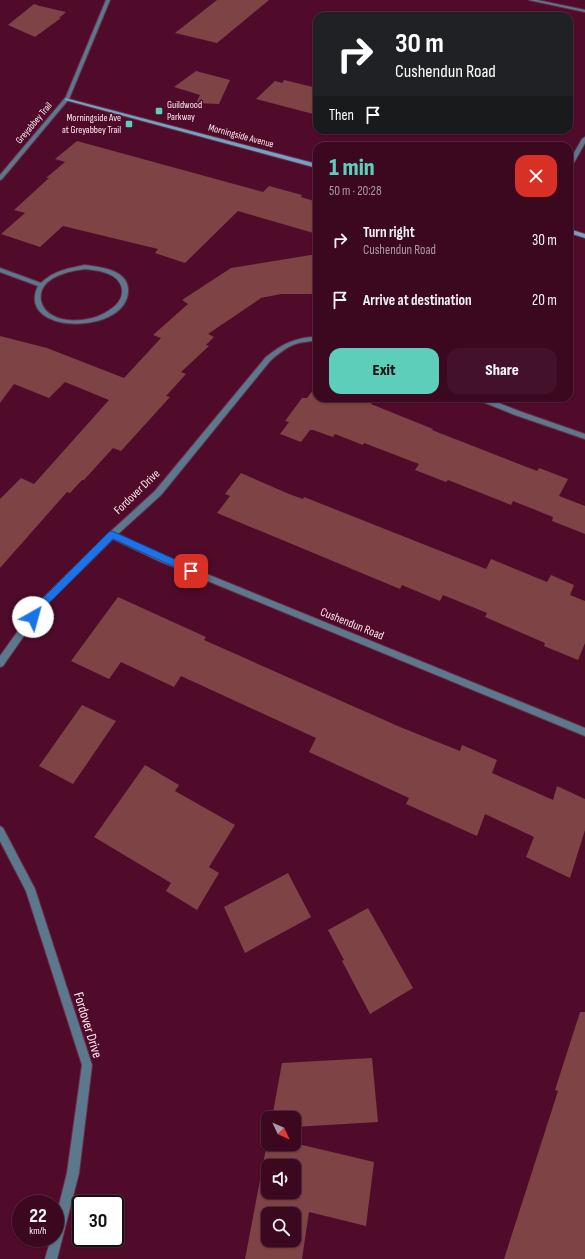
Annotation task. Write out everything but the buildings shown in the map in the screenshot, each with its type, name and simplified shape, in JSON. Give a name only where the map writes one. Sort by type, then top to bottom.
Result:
[{"type":"main road","name":"Morningside Avenue","points":[[67,99],[313,165]]},
{"type":"main road","points":[[573,232],[585,236]]},
{"type":"street","points":[[67,99],[108,0]]},
{"type":"street","points":[[532,0],[585,11]]},
{"type":"street","name":"Greyabbey Trail","points":[[0,178],[67,99]]},
{"type":"street","points":[[573,160],[585,140]]},
{"type":"street","points":[[98,267],[119,276],[125,284],[127,292],[124,301],[116,310],[103,317],[88,321],[72,322],[57,320],[46,314],[39,306],[37,296],[42,285],[59,272],[72,268],[98,267]]},
{"type":"street","points":[[0,270],[42,285]]},
{"type":"street","name":"Fordover Drive","points":[[0,663],[41,605],[112,535],[158,493],[268,359],[285,344],[304,338],[313,339]]},
{"type":"street","points":[[490,402],[585,437]]},
{"type":"street","name":"Cushendun Road","points":[[112,535],[162,559],[585,732]]},
{"type":"street","name":"Fordover Drive","points":[[0,831],[30,889],[87,1065],[73,1173],[50,1259]]},
{"type":"place","name":"Guildwood Parkway","points":[[159,111]]},
{"type":"place","name":"Morningside Ave at Greyabbey Trail","points":[[129,124]]},
{"type":"route","points":[[33,617],[41,605],[112,535],[191,571]]}]
